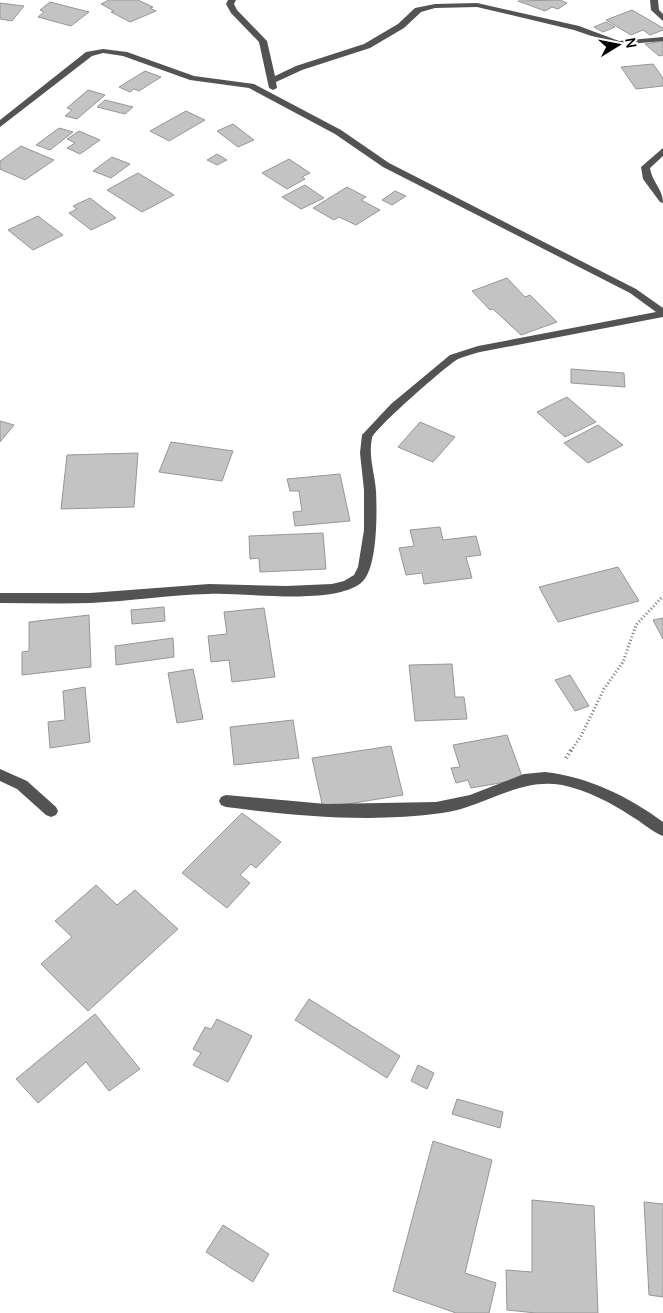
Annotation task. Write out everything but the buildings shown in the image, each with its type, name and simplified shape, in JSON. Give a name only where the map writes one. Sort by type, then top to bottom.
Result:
[{"type":"street","points":[[232,0],[230,4],[234,12],[252,27],[263,41],[276,98]]},
{"type":"street","points":[[654,0],[655,10],[663,20]]},
{"type":"street","points":[[271,80],[299,68],[367,46],[401,26],[418,10],[435,6],[477,5],[576,28],[618,43],[663,40]]},
{"type":"street","points":[[0,124],[88,54],[103,51],[124,54],[192,78],[251,86],[338,132],[386,165],[632,291],[663,314]]},
{"type":"street","points":[[663,150],[655,155],[645,166],[647,179],[663,200]]},
{"type":"street","points":[[0,598],[90,598],[209,589],[286,592],[332,590],[348,585],[359,578],[364,567],[370,530],[370,490],[365,453],[367,435],[430,376],[454,357],[478,348],[663,314]]},
{"type":"street","points":[[0,775],[22,785],[51,811]]},
{"type":"street","points":[[226,801],[284,809],[427,809],[459,805],[527,779],[552,777],[587,787],[645,816],[663,830]]},
{"type":"path","points":[[552,777],[581,736],[604,689],[623,662],[636,625],[663,596]]}]
